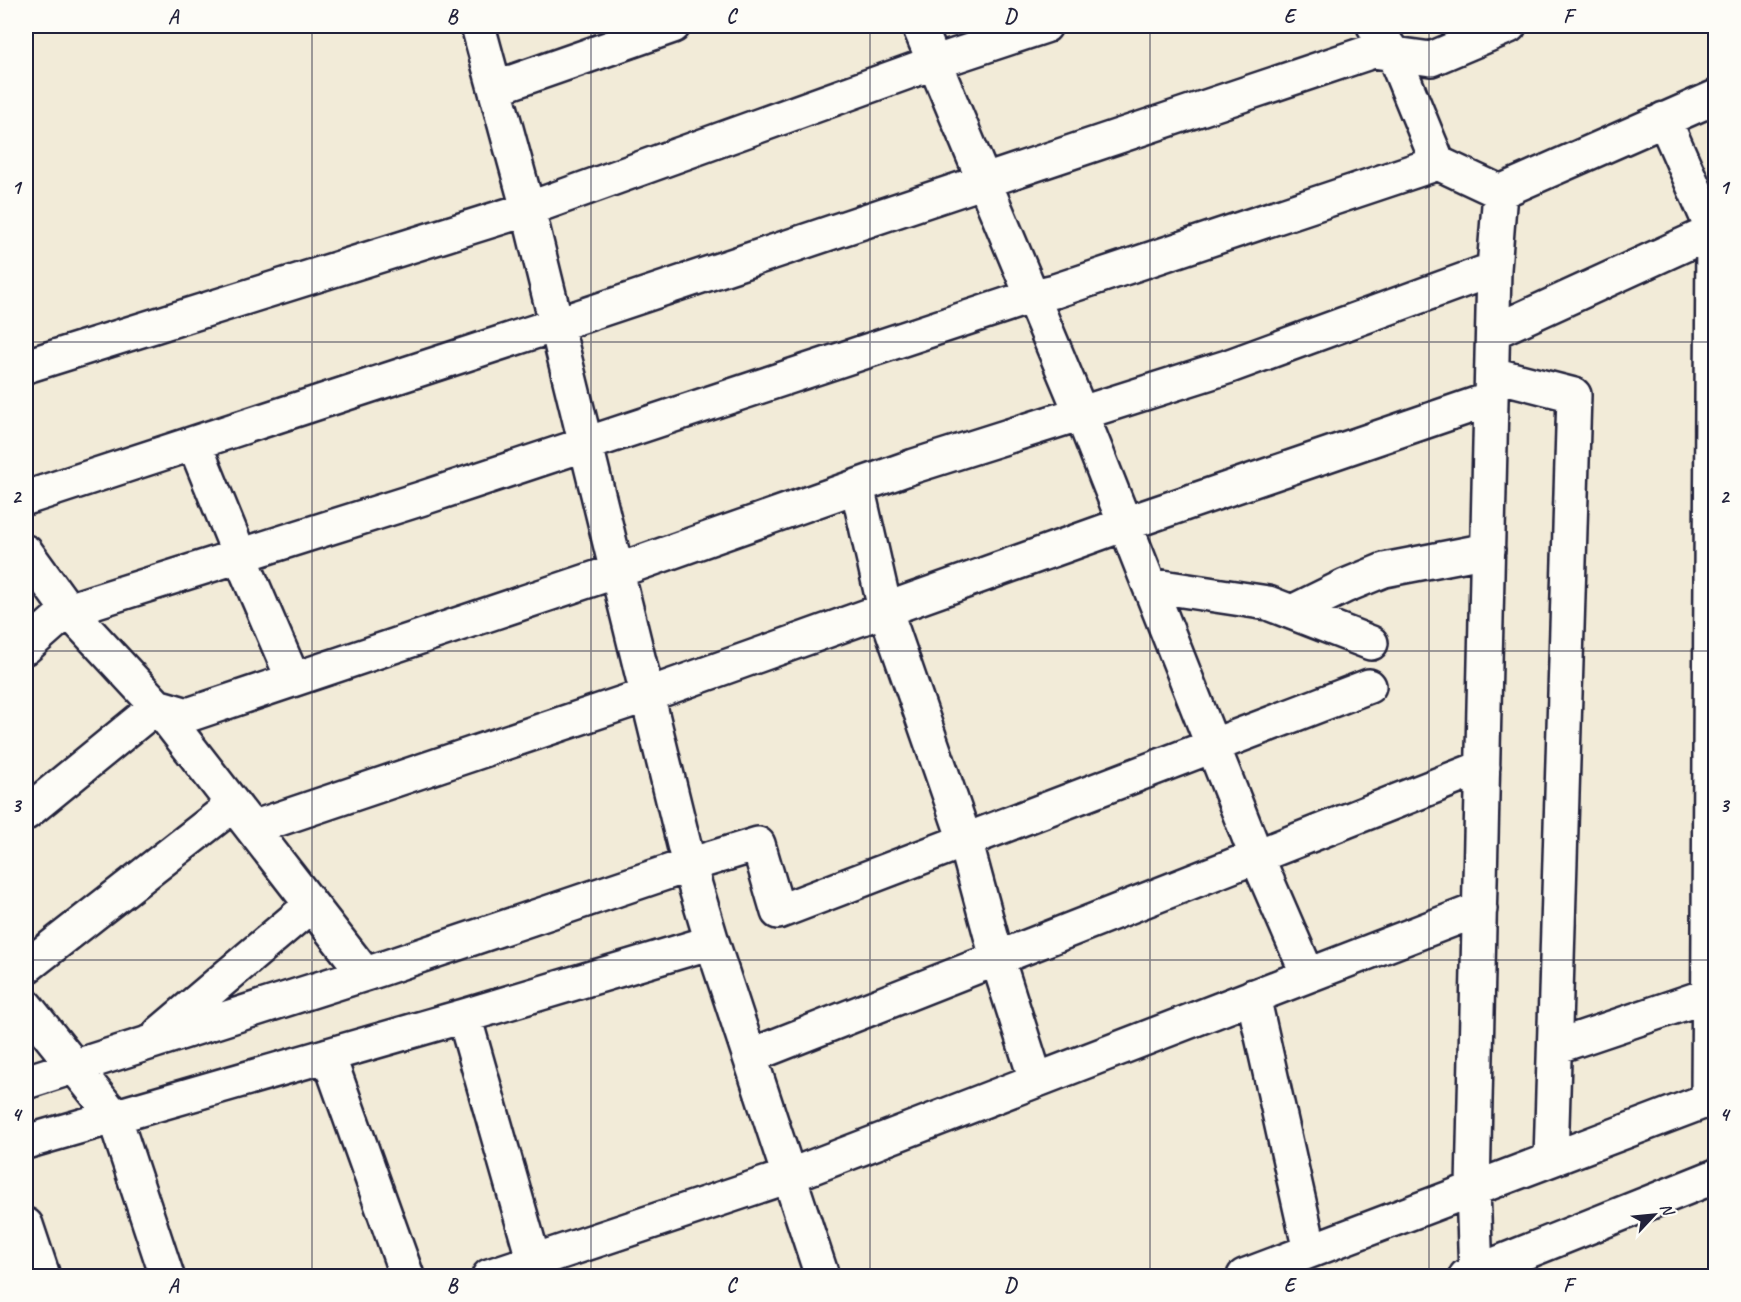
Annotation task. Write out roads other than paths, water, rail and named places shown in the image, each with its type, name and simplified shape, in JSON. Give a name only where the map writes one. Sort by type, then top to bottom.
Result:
[{"type":"street","points":[[478,26],[528,209],[688,865],[822,1276]]},
{"type":"street","points":[[495,88],[673,26]]},
{"type":"street","points":[[919,26],[1081,413],[1256,855],[1308,975]]},
{"type":"street","points":[[26,366],[528,209],[933,63],[1045,26]]},
{"type":"street","points":[[1374,26],[1393,53],[1438,163],[1500,192],[1716,97]]},
{"type":"street","points":[[26,498],[1373,51],[1431,59],[1509,26]]},
{"type":"street","points":[[1244,1276],[1712,1098],[1709,995],[1714,230],[1664,120]]},
{"type":"street","points":[[26,647],[68,610],[420,499],[1438,163]]},
{"type":"street","points":[[1500,192],[1494,269],[1472,1275],[1716,1176]]},
{"type":"street","points":[[1493,332],[1714,230]]},
{"type":"street","points":[[158,706],[188,715],[617,570],[914,466],[1227,367],[1494,269]]},
{"type":"street","points":[[26,967],[242,817],[647,694],[1125,524],[1492,386],[1574,395],[1551,1159]]},
{"type":"street","points":[[194,443],[294,679]]},
{"type":"street","points":[[857,486],[885,609],[965,840],[997,958],[1036,1080]]},
{"type":"street","points":[[1292,612],[1344,586],[1384,570],[1488,550]]},
{"type":"street","points":[[26,552],[68,610],[158,706],[365,974]]},
{"type":"street","points":[[1149,585],[1268,603],[1371,643]]},
{"type":"street","points":[[26,1082],[365,974],[688,865],[758,844],[778,912],[1369,686]]},
{"type":"street","points":[[26,813],[158,706]]},
{"type":"street","points":[[750,1056],[1483,767]]},
{"type":"street","points":[[149,1042],[311,905]]},
{"type":"street","points":[[489,1276],[535,1269],[789,1176],[1480,909]]},
{"type":"street","points":[[26,1142],[712,942]]},
{"type":"street","points":[[1555,1047],[1709,995]]},
{"type":"street","points":[[1253,996],[1310,1251]]},
{"type":"street","points":[[26,1006],[114,1116],[167,1276]]},
{"type":"street","points":[[464,1016],[535,1269]]},
{"type":"street","points":[[328,1055],[407,1276]]},
{"type":"street","points":[[26,1225],[43,1276]]}]
